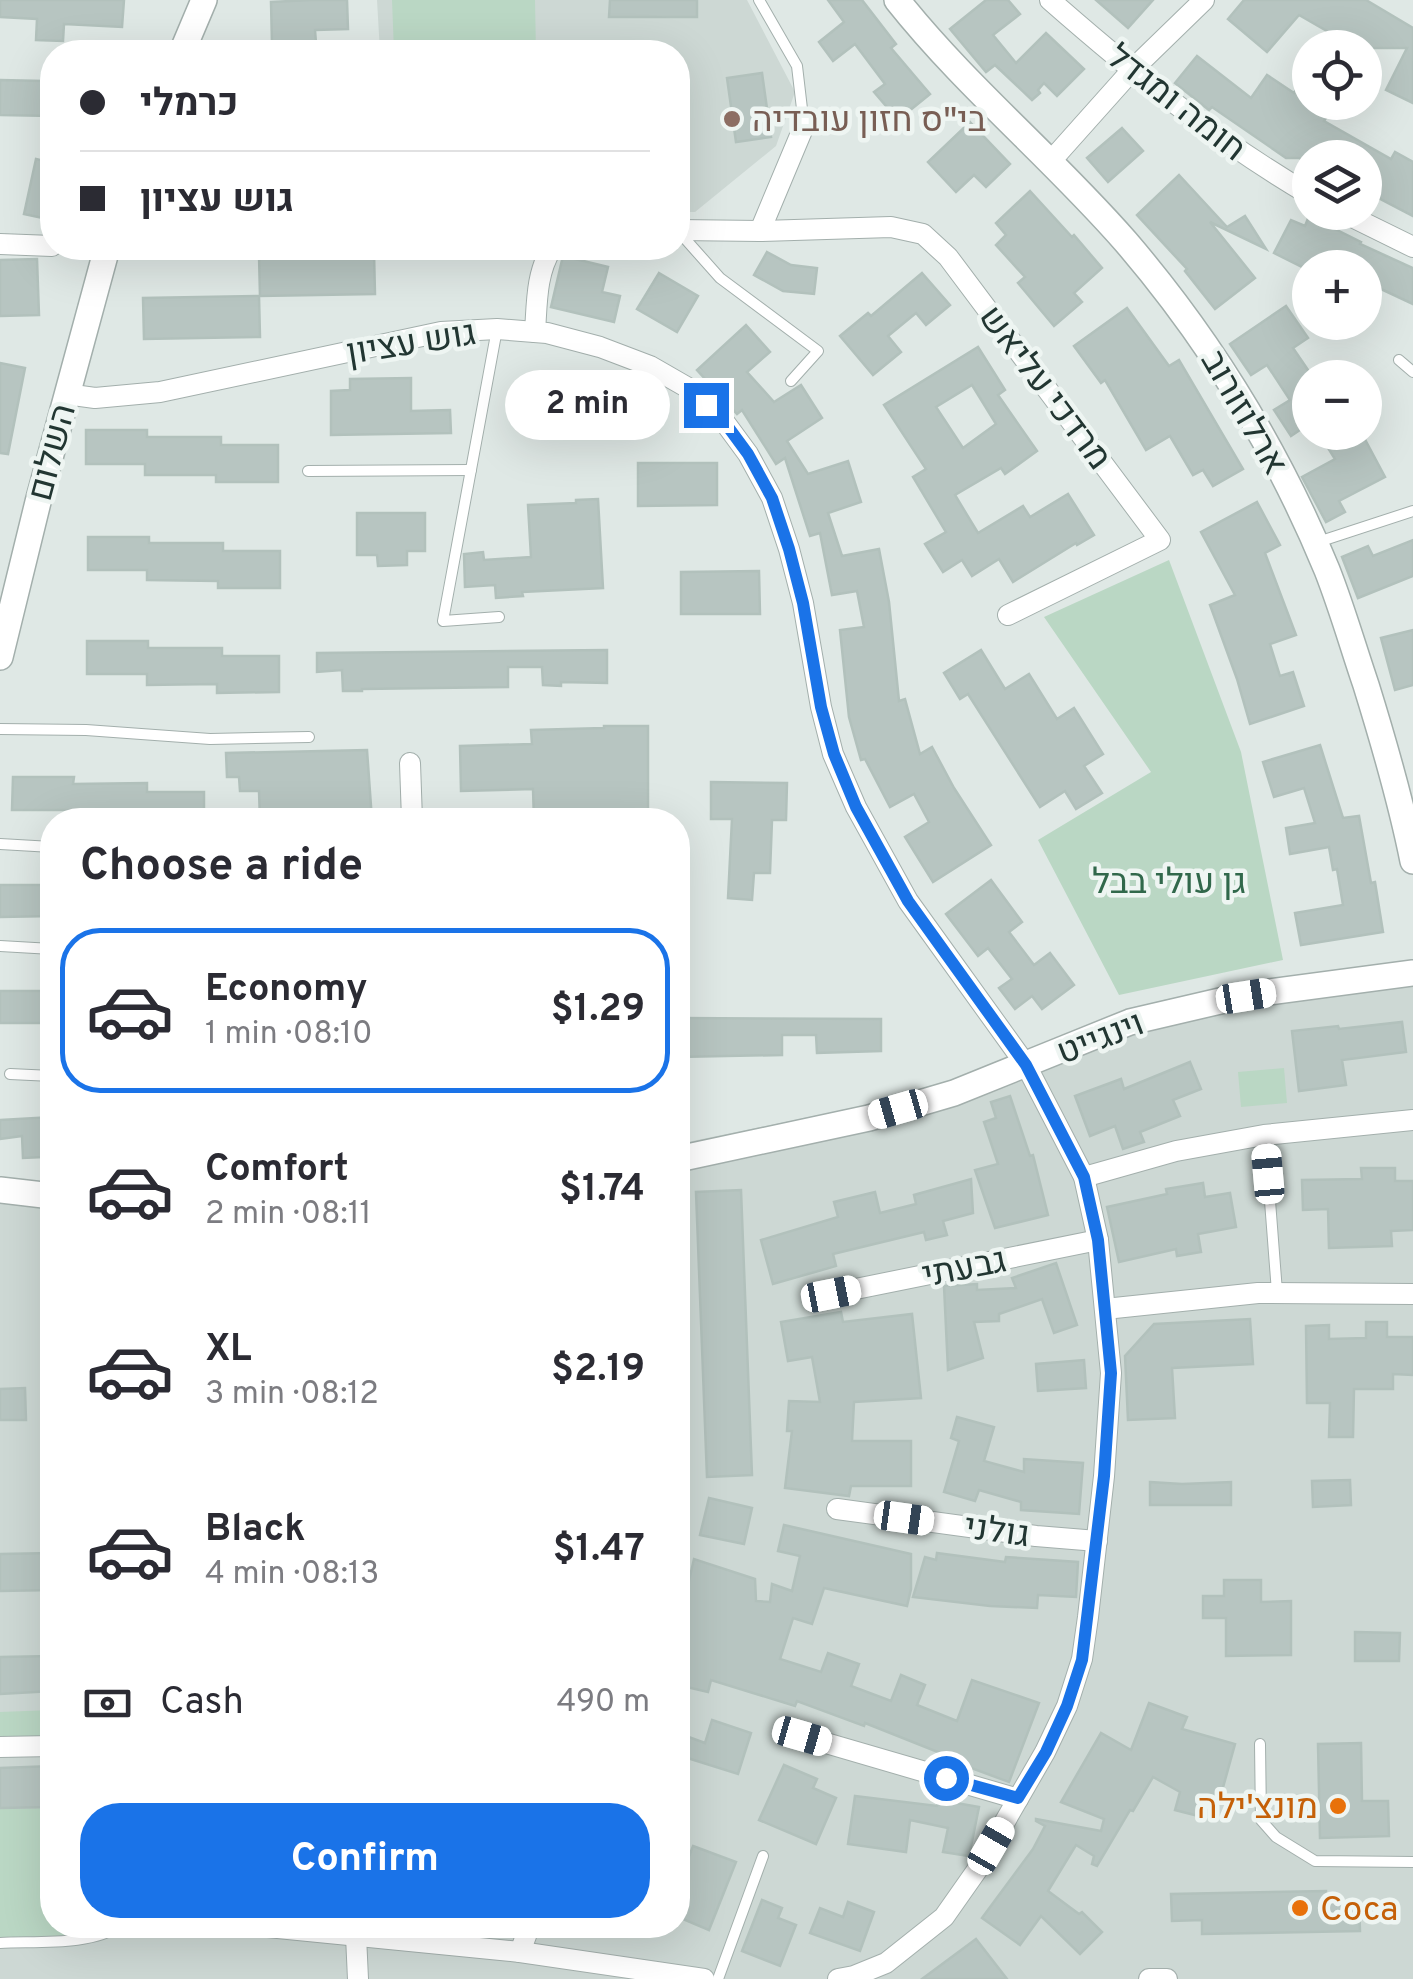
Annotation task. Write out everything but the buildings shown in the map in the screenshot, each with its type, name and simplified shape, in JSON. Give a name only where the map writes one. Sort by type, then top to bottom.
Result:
[{"type":"street","points":[[187,40],[204,0]]},
{"type":"street","name":"ארלוזורוב","points":[[897,0],[940,52],[1126,243],[1227,376],[1273,456],[1328,572],[1386,749],[1413,861]]},
{"type":"street","name":"חומה ומגדל","points":[[1050,0],[1208,130],[1292,184]]},
{"type":"street","points":[[1050,162],[1204,0]]},
{"type":"street","points":[[760,231],[804,126]]},
{"type":"street","name":"מרדכי עליאש","points":[[690,230],[892,227],[923,234],[948,257],[1160,540],[1008,615]]},
{"type":"street","points":[[1379,230],[1413,247]]},
{"type":"street","points":[[0,244],[40,246]]},
{"type":"street","name":"השלום","points":[[0,658],[104,260]]},
{"type":"street","points":[[534,332],[544,260]]},
{"type":"street","name":"גוש עציון","points":[[66,394],[95,398],[160,392],[441,332],[497,329],[548,333],[650,366],[690,390],[723,420],[748,454],[772,498],[803,603],[825,722],[856,807],[908,901],[1026,1065],[1084,1177],[1098,1240],[1111,1373],[1104,1476],[1082,1660],[1067,1706],[1046,1752],[977,1870],[944,1917],[886,1963],[838,1979]]},
{"type":"street","points":[[410,763],[412,808]]},
{"type":"street","name":"וינגייט","points":[[690,1156],[870,1118],[954,1093],[1130,1022],[1199,1004],[1413,973]]},
{"type":"street","points":[[1084,1177],[1176,1151],[1264,1134],[1413,1120]]},
{"type":"street","points":[[0,1190],[40,1195]]},
{"type":"street","name":"גבעתי","points":[[831,1294],[1098,1240]]},
{"type":"street","points":[[1105,1309],[1277,1292],[1413,1294]]},
{"type":"street","name":"גולני","points":[[838,1509],[1097,1542]]},
{"type":"street","points":[[802,1736],[1018,1798]]},
{"type":"street","points":[[0,1747],[40,1746]]},
{"type":"street","points":[[356,1938],[358,1979]]},
{"type":"street","points":[[376,1938],[520,1952],[588,1971],[704,1979]]},
{"type":"street","points":[[520,1952],[525,1938]]},
{"type":"street","points":[[1149,1979],[1167,1979]]},
{"type":"lane","points":[[759,0],[797,66],[804,126]]},
{"type":"lane","points":[[690,244],[720,278],[818,351],[791,381]]},
{"type":"lane","points":[[497,329],[443,621],[498,616]]},
{"type":"lane","points":[[1400,360],[1413,372]]},
{"type":"lane","points":[[308,471],[471,470]]},
{"type":"lane","points":[[1315,543],[1413,511]]},
{"type":"lane","points":[[0,729],[86,730],[210,739],[308,736]]},
{"type":"lane","points":[[0,844],[40,846]]},
{"type":"lane","points":[[0,946],[40,949]]},
{"type":"lane","points":[[10,1074],[40,1075]]},
{"type":"lane","points":[[1264,1134],[1277,1292]]},
{"type":"lane","points":[[1260,1744],[1261,1820],[1276,1838],[1315,1861],[1413,1862]]},
{"type":"lane","points":[[718,1979],[762,1856]]},
{"type":"lane","points":[[0,1943],[94,1938]]},
{"type":"shaded area","name":"בי\"ס חזון עובדיה","points":[[377,0],[747,0],[795,92],[776,146],[695,212],[690,212],[690,40],[379,40]]},
{"type":"shaded area","points":[[1413,962],[1413,1979],[0,1979],[0,1178],[40,1182],[40,1938],[690,1938],[690,1142],[878,1103],[953,1081],[1163,1000],[1255,982]]},
{"type":"green space","points":[[392,0],[535,0],[536,40],[394,40]]},
{"type":"green space","name":"גן עולי בבל","points":[[1169,560],[1241,752],[1283,960],[1119,995],[1038,840],[1151,772],[1044,617]]},
{"type":"green space","points":[[1284,1068],[1287,1103],[1241,1107],[1238,1072]]},
{"type":"green space","points":[[40,1710],[40,1738],[0,1740],[0,1712]]},
{"type":"green space","points":[[40,1808],[40,1938],[0,1939],[0,1809]]},
{"type":"place","name":"בי\"ס חזון עובדיה","points":[[732,119]]},
{"type":"place","name":"מונצ'ילה","points":[[1338,1806]]},
{"type":"place","name":"Coca","points":[[1300,1908]]},
{"type":"route","points":[[706,405],[723,420],[748,454],[772,498],[803,603],[821,707],[834,754],[856,807],[908,901],[1026,1065],[1084,1177],[1098,1240],[1111,1373],[1104,1476],[1082,1660],[1046,1752],[1018,1798],[946,1778]]}]
